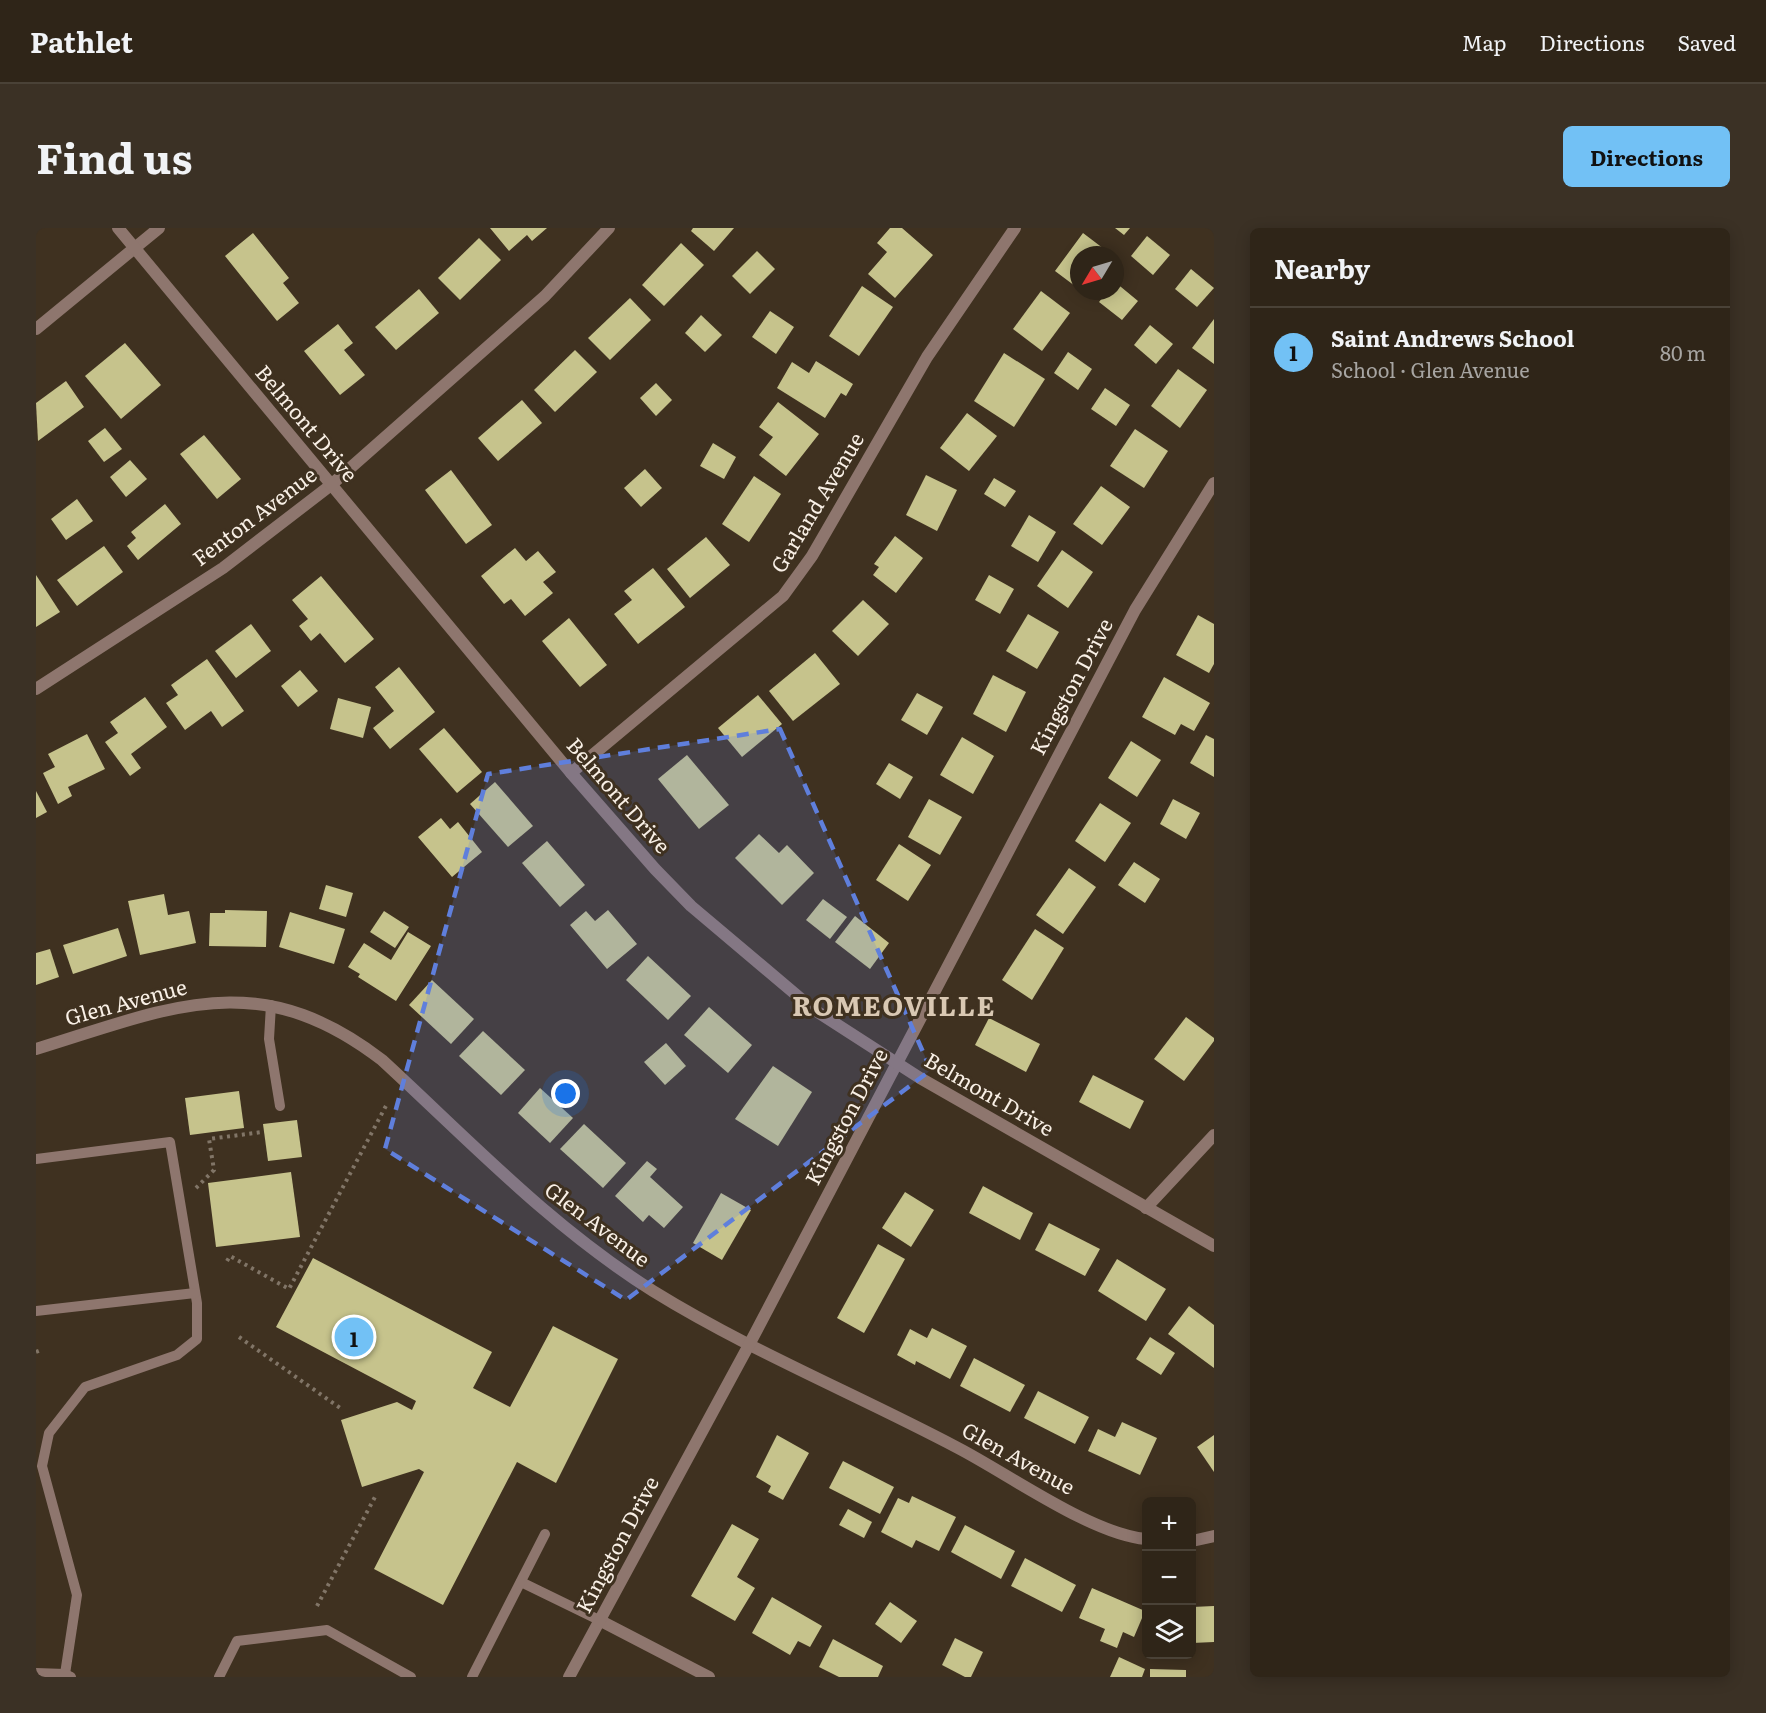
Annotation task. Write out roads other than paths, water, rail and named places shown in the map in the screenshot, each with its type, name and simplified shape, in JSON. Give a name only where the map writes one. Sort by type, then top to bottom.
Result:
[{"type":"street","name":"Belmont Drive","points":[[118,228],[571,773],[655,869],[726,938],[813,1009],[898,1063],[1214,1246]]},
{"type":"street","points":[[36,329],[159,228]]},
{"type":"street","name":"Fenton Avenue","points":[[36,688],[223,568],[331,484],[545,296],[609,228]]},
{"type":"street","name":"Garland Avenue","points":[[571,773],[783,596],[812,556],[927,357],[1015,228]]},
{"type":"street","name":"Kingston Drive","points":[[569,1677],[750,1343],[1135,610],[1214,483]]},
{"type":"street","name":"Glen Avenue","points":[[36,1048],[153,1013],[192,1004],[230,1001],[271,1005],[327,1025],[355,1039],[396,1073],[538,1208],[586,1245],[654,1292],[960,1449],[1052,1501],[1125,1537],[1142,1539]]},
{"type":"street","points":[[1146,1208],[1214,1135]]},
{"type":"street","points":[[1196,1540],[1214,1536]]},
{"type":"street","points":[[599,1620],[709,1677]]},
{"type":"lane","points":[[271,1005],[269,1039],[280,1106]]},
{"type":"lane","points":[[36,1159],[170,1142],[195,1293],[197,1340],[177,1354],[85,1387],[49,1432],[42,1466],[77,1594],[68,1675],[36,1673]]},
{"type":"lane","points":[[36,1311],[195,1293]]},
{"type":"lane","points":[[472,1677],[545,1534]]},
{"type":"lane","points":[[521,1582],[599,1620]]},
{"type":"lane","points":[[219,1677],[237,1641],[327,1630],[411,1677]]},
{"type":"place","name":"Saint Andrews School","points":[[354,1337]]},
{"type":"district","name":"ROMEOVILLE","points":[[894,1007]]}]
